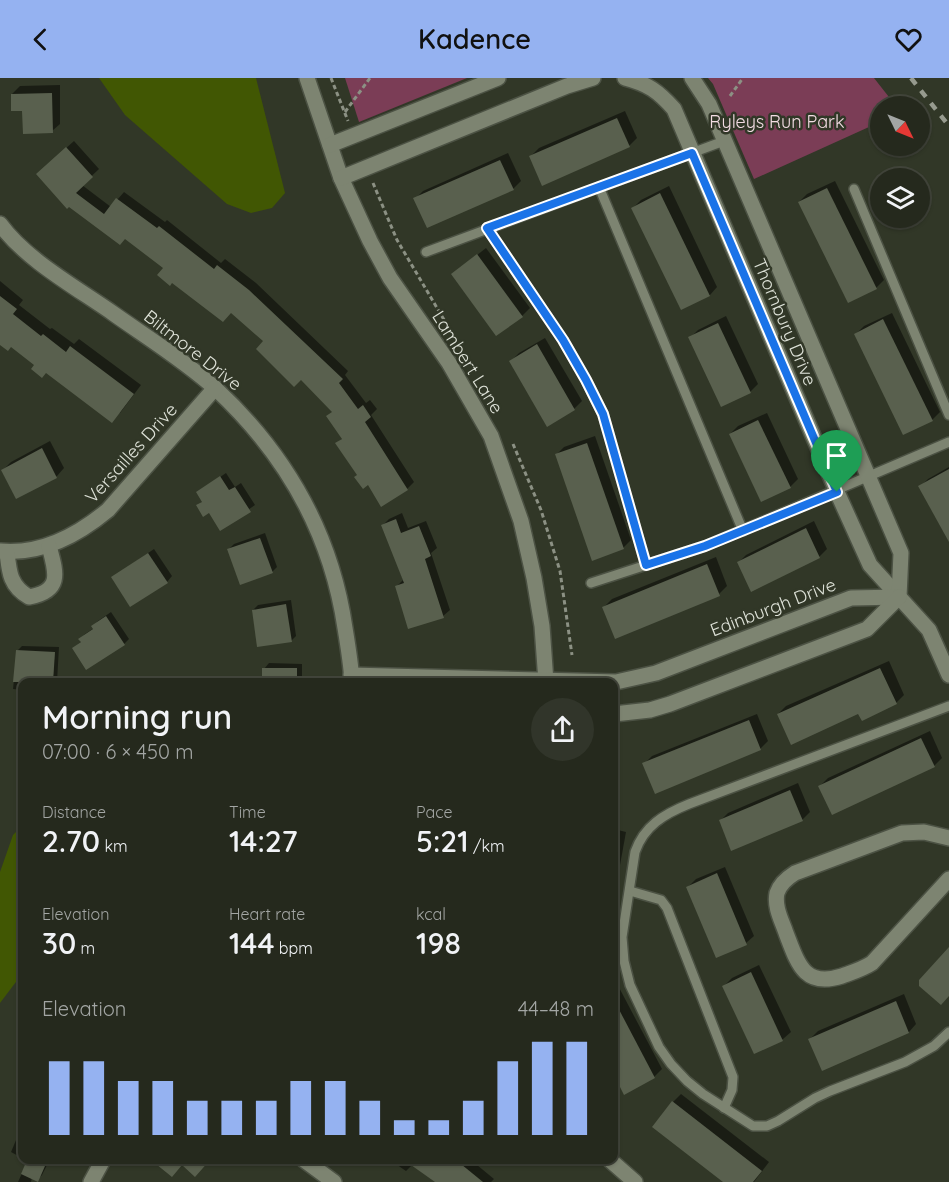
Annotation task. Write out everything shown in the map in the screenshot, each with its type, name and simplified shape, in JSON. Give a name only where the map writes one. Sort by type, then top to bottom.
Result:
[{"type":"street","name":"Lambert Lane","points":[[307,78],[341,178],[370,241],[390,279],[449,363],[491,436],[521,521],[543,626],[546,678]]},
{"type":"street","points":[[330,145],[498,78]]},
{"type":"street","points":[[341,178],[567,86],[593,78]]},
{"type":"street","name":"Thornbury Drive","points":[[625,78],[642,82],[659,92],[674,109],[870,565],[929,630],[949,675]]},
{"type":"street","name":"Thornbury Drive","points":[[692,78],[709,104],[901,553],[899,597]]},
{"type":"street","name":"Biltmore Drive","points":[[0,224],[42,263],[215,388],[265,440],[288,472],[306,504],[334,572],[342,605],[351,678]]},
{"type":"street","name":"Versailles Drive","points":[[4,551],[49,546],[88,526],[108,510],[215,388]]},
{"type":"street","points":[[4,551],[9,576],[20,592],[29,597],[49,590],[54,582],[56,572],[49,546]]},
{"type":"street","points":[[618,714],[650,710],[670,704],[867,629],[899,597]]},
{"type":"street","name":"Edinburgh Drive","points":[[618,682],[656,673],[851,598],[899,597]]},
{"type":"street","points":[[949,838],[924,832],[902,833],[795,873],[781,884],[777,893],[777,909],[796,960],[812,977],[829,980],[865,968],[872,963],[949,879]]},
{"type":"street","points":[[91,1182],[101,1164]]},
{"type":"street","points":[[309,1164],[334,1182]]},
{"type":"street","points":[[615,1164],[635,1182]]},
{"type":"lane","points":[[426,252],[724,141]]},
{"type":"lane","points":[[599,188],[743,531]]},
{"type":"lane","points":[[854,189],[949,415]]},
{"type":"lane","points":[[487,228],[563,340],[603,414],[646,565]]},
{"type":"lane","points":[[591,583],[705,546],[837,492],[949,442]]},
{"type":"lane","points":[[949,706],[668,812],[654,822],[639,841],[635,852],[622,937],[624,961],[630,985],[659,1047],[687,1081],[753,1126],[767,1126],[822,1094],[921,1054],[949,1032]]},
{"type":"lane","points":[[630,891],[661,900],[667,908],[733,1077],[732,1090],[724,1108]]},
{"type":"path","points":[[345,112],[370,78]]},
{"type":"path","points":[[730,96],[743,78]]},
{"type":"green space","points":[[345,78],[467,78],[359,122]]},
{"type":"green space","name":"Ryleys Run Park","points":[[708,78],[874,78],[888,96],[870,96],[870,127],[754,179],[713,84]]},
{"type":"shaded area","points":[[99,78],[256,78],[285,193],[272,208],[251,213],[227,204],[125,115]]},
{"type":"shaded area","points":[[18,830],[18,979],[0,1003],[0,872],[13,835]]},
{"type":"building","points":[[52,93],[53,133],[23,134],[22,111],[11,111],[11,94]]},
{"type":"building","points":[[617,118],[630,147],[542,186],[529,156]]},
{"type":"building","points":[[66,147],[93,177],[76,193],[104,214],[116,198],[157,228],[159,226],[214,269],[217,265],[249,290],[343,379],[339,383],[358,409],[363,405],[371,417],[365,422],[408,490],[381,507],[368,485],[363,489],[354,477],[357,475],[335,443],[342,439],[326,416],[332,412],[301,380],[294,387],[256,349],[263,341],[231,313],[223,322],[172,283],[170,286],[157,275],[163,268],[125,239],[120,245],[69,207],[67,209],[36,174]]},
{"type":"building","points":[[500,160],[514,190],[427,228],[413,198]]},
{"type":"building","points":[[827,188],[877,289],[848,303],[798,202]]},
{"type":"building","points":[[660,193],[710,296],[681,310],[631,208]]},
{"type":"building","points":[[477,254],[523,317],[496,336],[451,274]]},
{"type":"building","points":[[0,296],[17,309],[13,314],[41,336],[43,334],[66,352],[70,346],[134,394],[112,423],[46,373],[42,378],[31,369],[34,365],[11,347],[8,351],[0,345]]},
{"type":"building","points":[[883,319],[933,421],[903,435],[854,334]]},
{"type":"building","points":[[718,323],[751,393],[721,407],[688,337]]},
{"type":"building","points":[[537,344],[575,410],[547,427],[509,361]]},
{"type":"building","points":[[758,420],[791,488],[761,502],[729,434]]},
{"type":"building","points":[[587,443],[624,549],[592,561],[555,454]]},
{"type":"building","points":[[42,448],[57,478],[16,499],[1,470]]},
{"type":"building","points":[[949,469],[949,542],[918,486]]},
{"type":"building","points":[[220,476],[229,490],[235,487],[251,512],[220,531],[209,513],[203,517],[196,505],[202,502],[196,492]]},
{"type":"building","points":[[396,519],[401,533],[419,526],[431,556],[425,559],[444,618],[408,629],[395,586],[404,583],[381,525]]},
{"type":"building","points":[[806,528],[820,558],[751,592],[737,562]]},
{"type":"building","points":[[260,538],[273,573],[240,585],[227,549]]},
{"type":"building","points":[[148,553],[168,583],[130,607],[111,577]]},
{"type":"building","points":[[707,564],[720,596],[615,639],[602,607]]},
{"type":"building","points":[[286,604],[292,642],[257,647],[252,610]]},
{"type":"building","points":[[106,616],[125,645],[86,670],[72,648],[81,642],[78,639],[93,629],[91,626]]},
{"type":"building","points":[[16,650],[55,652],[53,678],[18,678],[18,682],[13,682]]},
{"type":"building","points":[[262,668],[297,668],[297,678],[262,678]]},
{"type":"building","points":[[880,668],[897,704],[862,721],[858,714],[791,745],[777,714]]},
{"type":"building","points":[[749,720],[761,750],[655,794],[642,763]]},
{"type":"building","points":[[921,738],[935,767],[832,815],[818,786]]},
{"type":"building","points":[[790,790],[803,821],[731,851],[719,820]]},
{"type":"building","points":[[717,873],[747,945],[716,958],[686,887]]},
{"type":"building","points":[[949,947],[949,996],[941,1005],[919,986],[919,980]]},
{"type":"building","points":[[751,972],[783,1041],[754,1054],[722,986]]},
{"type":"building","points":[[896,1001],[909,1033],[822,1071],[808,1039]]},
{"type":"building","points":[[618,1008],[655,1078],[624,1095],[618,1083]]},
{"type":"building","points":[[672,1101],[762,1171],[753,1182],[723,1182],[652,1127]]},
{"type":"building","points":[[25,1164],[45,1166],[38,1182],[21,1174]]},
{"type":"building","points":[[156,1164],[206,1164],[195,1177],[182,1165],[172,1177]]},
{"type":"building","points":[[410,1164],[461,1164],[483,1182],[435,1182]]},
{"type":"railway","points":[[911,78],[949,126]]},
{"type":"route","points":[[692,153],[837,492],[705,546],[646,565],[603,414],[563,340],[487,228],[692,153]]}]
